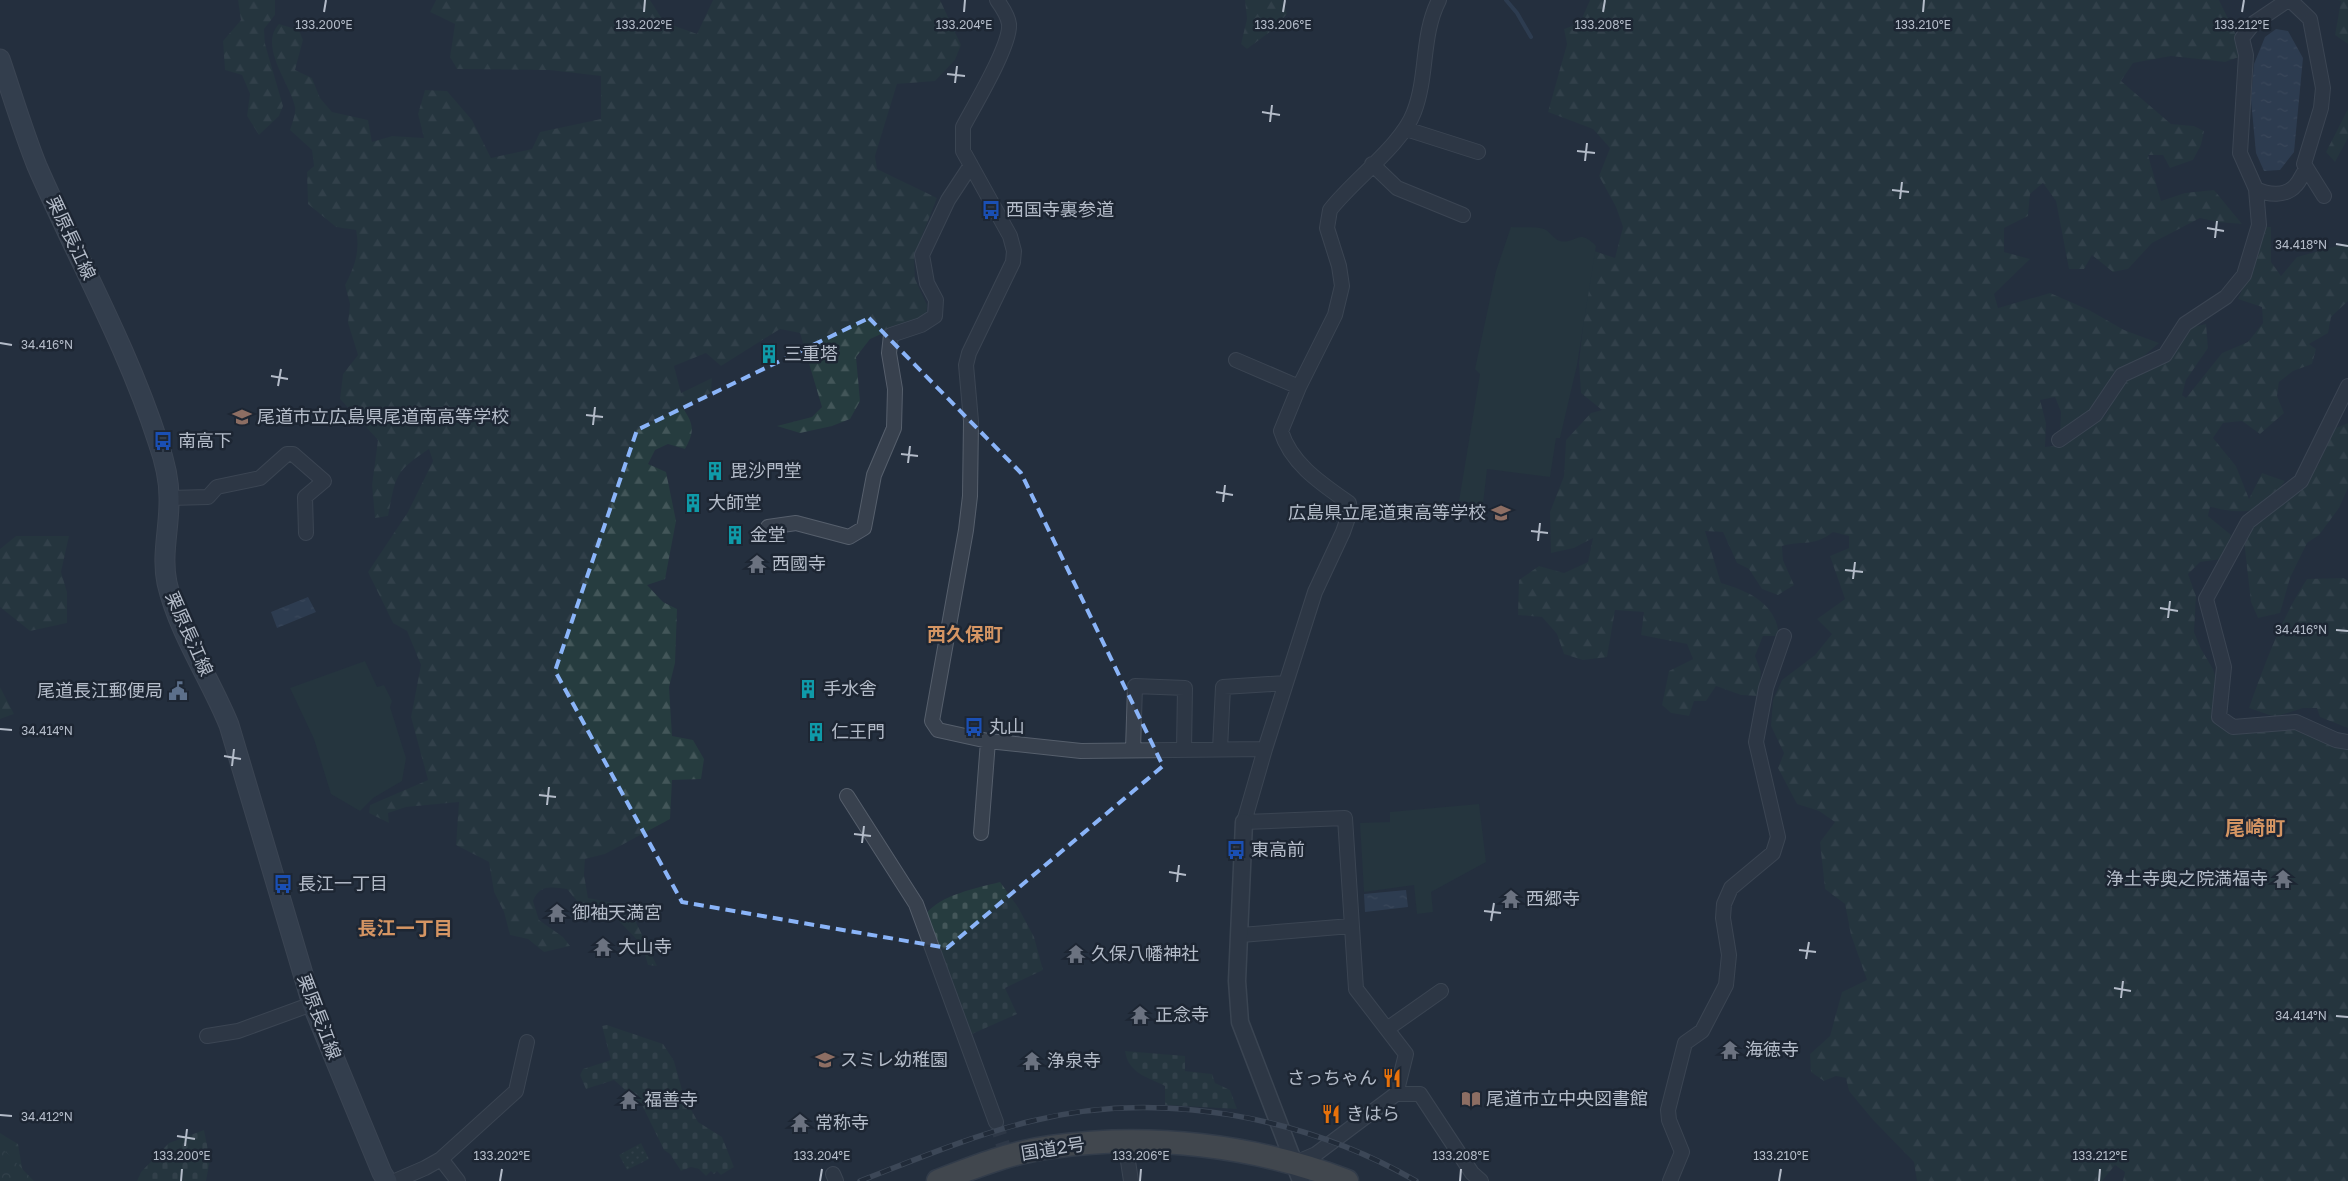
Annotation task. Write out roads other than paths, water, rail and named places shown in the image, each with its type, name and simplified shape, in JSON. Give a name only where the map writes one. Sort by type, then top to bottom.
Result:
[{"type":"highway","name":"国道2号","points":[[938,1181],[1005,1151],[1125,1141],[1216,1148],[1296,1175],[1347,1181]]},
{"type":"main road","name":"栗原長江線","points":[[0,59],[37,164],[128,359],[158,442],[166,467],[169,498],[165,566],[168,584],[190,645],[216,692],[229,725],[312,1004],[387,1181]]},
{"type":"street","points":[[997,0],[1009,22],[1009,32],[1001,52],[963,127],[963,151],[1010,236],[1014,251],[1013,262],[969,353],[966,365],[971,421],[970,496],[966,530],[932,721],[938,730],[988,742],[1081,751],[1265,749]]},
{"type":"street","points":[[1439,0],[1429,27],[1420,96],[1406,129],[1330,210],[1327,228],[1339,266],[1342,286],[1335,315],[1299,387],[1281,431],[1284,443],[1293,458],[1326,487],[1349,503],[1350,512],[1343,532],[1315,592],[1244,822],[1241,935],[1237,981],[1240,1022],[1296,1175],[1316,1154],[1396,1094],[1420,1094],[1472,1173],[1481,1181]]},
{"type":"street","points":[[2060,440],[2095,415],[2122,375],[2165,355],[2185,324],[2226,297],[2244,275],[2259,225],[2256,189],[2240,153],[2246,55],[2242,38],[2254,23],[2289,0],[2310,19],[2323,88],[2321,108],[2304,164],[2324,196]]},
{"type":"street","points":[[1406,129],[1478,152]]},
{"type":"street","points":[[1372,164],[1397,188],[1463,214]]},
{"type":"street","points":[[768,527],[796,523],[848,537],[864,528],[874,475],[894,428],[895,389],[889,353],[891,335],[921,325],[934,316],[936,300],[927,283],[922,255],[948,200],[971,165]]},
{"type":"street","points":[[2256,189],[2266,194],[2283,194],[2296,186],[2307,169]]},
{"type":"street","points":[[1236,360],[1299,387]]},
{"type":"street","points":[[2348,386],[2300,481],[2248,522],[2206,599],[2224,667],[2219,717],[2233,727],[2296,722],[2336,740],[2348,742]]},
{"type":"street","points":[[169,498],[208,497],[217,486],[260,478],[287,454],[293,454],[324,481],[305,497],[306,533]]},
{"type":"street","points":[[1670,1181],[1682,1152],[1669,1120],[1668,1110],[1685,1043],[1702,1031],[1726,984],[1729,956],[1723,918],[1724,904],[1731,888],[1773,853],[1778,837],[1756,742],[1766,688],[1784,636]]},
{"type":"street","points":[[1220,749],[1223,687],[1286,683]]},
{"type":"street","points":[[1133,750],[1135,686],[1185,688],[1184,750]]},
{"type":"street","points":[[981,832],[988,742]]},
{"type":"street","points":[[847,796],[916,904],[996,1122]]},
{"type":"street","points":[[1244,822],[1345,818],[1356,989],[1406,1054],[1396,1094]]},
{"type":"street","points":[[1241,935],[1351,926]]},
{"type":"street","points":[[1387,1029],[1441,991]]},
{"type":"street","points":[[207,1036],[238,1031],[312,1004]]},
{"type":"street","points":[[395,1181],[440,1159],[516,1091],[528,1042]]},
{"type":"street","points":[[1125,1141],[1131,1181]]},
{"type":"street","points":[[440,1159],[458,1181]]},
{"type":"water","points":[[2276,29],[2288,31],[2303,58],[2294,152],[2280,170],[2264,171],[2256,153],[2251,100],[2254,64],[2265,37]]},
{"type":"water","points":[[308,597],[316,612],[277,628],[271,612]]},
{"type":"water","points":[[1406,890],[1408,907],[1365,912],[1364,894]]},
{"type":"waterway","points":[[1506,0],[1517,13],[1531,37]]},
{"type":"tunnel","points":[[996,1122],[1003,1145]]},
{"type":"railway","points":[[860,1181],[945,1148],[988,1133],[1032,1121],[1080,1112],[1129,1108],[1179,1109],[1229,1115],[1279,1125],[1373,1158],[1416,1181]]},
{"type":"place","name":"西国寺裏参道","points":[[991,210]]},
{"type":"place","name":"三重塔","points":[[769,354]]},
{"type":"place","name":"尾道市立広島県尾道南高等学校","points":[[242,417]]},
{"type":"place","name":"南高下","points":[[163,441]]},
{"type":"place","name":"毘沙門堂","points":[[715,471]]},
{"type":"place","name":"大師堂","points":[[693,503]]},
{"type":"place","name":"広島県立尾道東高等学校","points":[[1501,513]]},
{"type":"place","name":"金堂","points":[[735,535]]},
{"type":"place","name":"西國寺","points":[[757,564]]},
{"type":"place","name":"手水舎","points":[[808,689]]},
{"type":"place","name":"尾道長江郵便局","points":[[178,691]]},
{"type":"place","name":"丸山","points":[[974,727]]},
{"type":"place","name":"仁王門","points":[[816,732]]},
{"type":"place","name":"東高前","points":[[1236,850]]},
{"type":"place","name":"浄土寺奥之院満福寺","points":[[2283,879]]},
{"type":"place","name":"長江一丁目","points":[[283,884]]},
{"type":"place","name":"西郷寺","points":[[1511,899]]},
{"type":"place","name":"御袖天満宮","points":[[557,913]]},
{"type":"place","name":"大山寺","points":[[603,947]]},
{"type":"place","name":"久保八幡神社","points":[[1076,954]]},
{"type":"place","name":"正念寺","points":[[1140,1015]]},
{"type":"place","name":"海徳寺","points":[[1730,1050]]},
{"type":"place","name":"スミレ幼稚園","points":[[825,1060]]},
{"type":"place","name":"浄泉寺","points":[[1032,1061]]},
{"type":"place","name":"さっちゃん","points":[[1392,1078]]},
{"type":"place","name":"尾道市立中央図書館","points":[[1471,1099]]},
{"type":"place","name":"福善寺","points":[[629,1100]]},
{"type":"place","name":"きはら","points":[[1331,1114]]},
{"type":"place","name":"常称寺","points":[[800,1123]]},
{"type":"district","name":"西久保町","points":[[965,634]]},
{"type":"district","name":"尾崎町","points":[[2255,828]]},
{"type":"district","name":"長江一丁目","points":[[405,928]]}]
